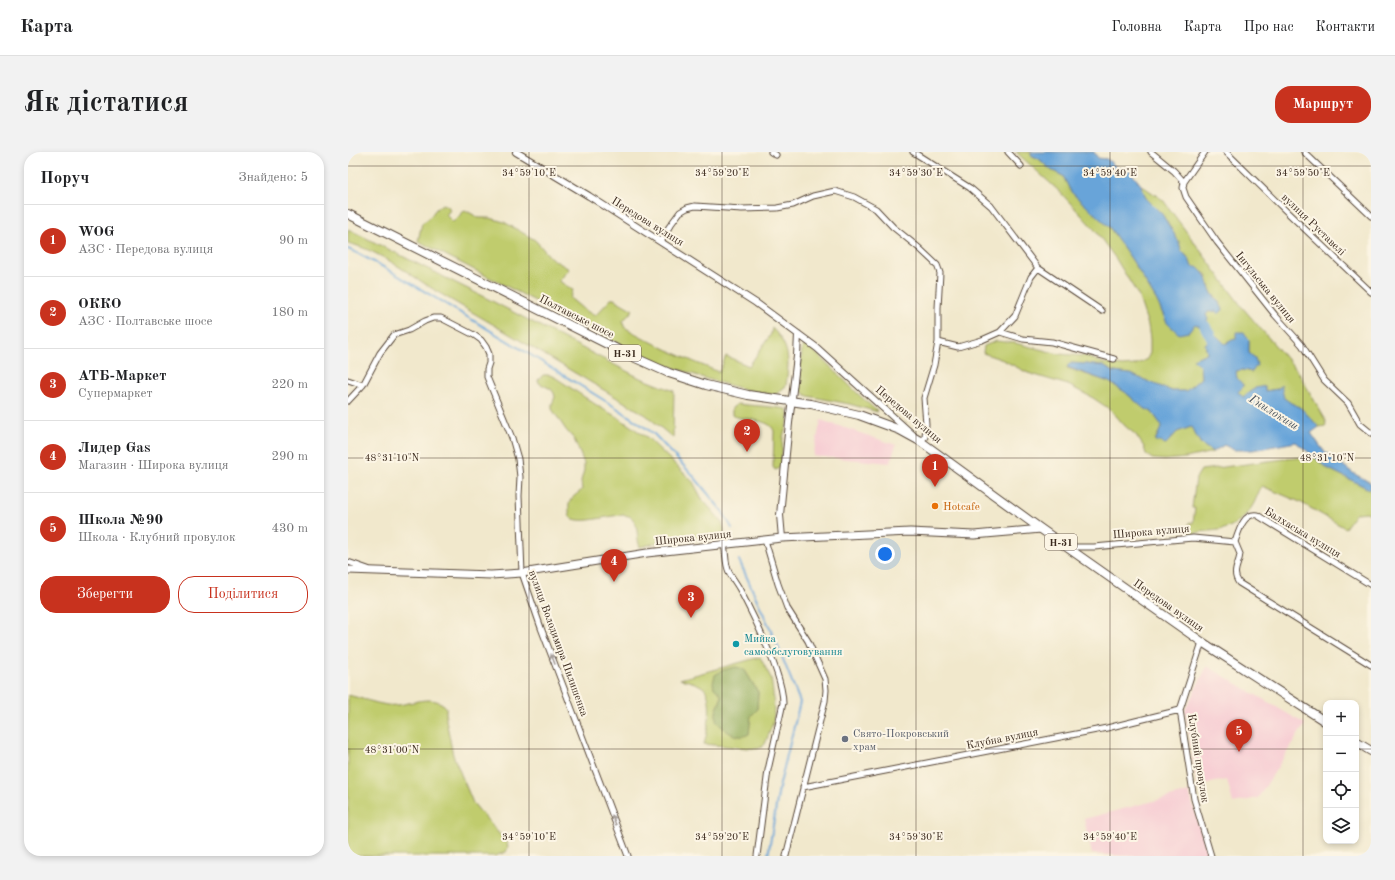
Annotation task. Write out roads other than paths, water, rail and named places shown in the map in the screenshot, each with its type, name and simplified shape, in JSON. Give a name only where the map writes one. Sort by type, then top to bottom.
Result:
[{"type":"main road","name":"Полтавське шосе","points":[[348,214],[631,356],[669,373],[706,385],[859,415],[900,430],[920,441]]},
{"type":"main road","name":"Передова вулиця","points":[[920,441],[1041,529],[1202,642],[1323,720]]},
{"type":"main road","name":"Широка вулиця","points":[[348,570],[491,575],[522,573],[647,553],[782,538],[910,532],[974,535],[1041,529]]},
{"type":"main road","points":[[1359,744],[1371,751]]},
{"type":"street","name":"Передова вулиця","points":[[516,152],[756,302],[831,360],[920,441]]},
{"type":"street","points":[[913,152],[970,188],[991,206],[1038,268],[1102,311]]},
{"type":"street","points":[[1008,152],[1021,166]]},
{"type":"street","name":"Інгульська вулиця","points":[[1151,152],[1174,171],[1184,182],[1183,188],[1186,196],[1217,242],[1275,315],[1302,345],[1324,380],[1348,403],[1360,424],[1371,432]]},
{"type":"street","points":[[1184,182],[1205,152]]},
{"type":"street","name":"вулиця Руставелі","points":[[1226,152],[1371,292]]},
{"type":"street","points":[[1304,152],[1371,216]]},
{"type":"street","points":[[661,242],[669,227],[680,212],[695,206],[742,209],[778,208],[792,205],[814,196],[835,191],[854,197],[876,209],[893,227],[920,248],[937,265],[940,273],[938,342],[934,365],[924,398],[926,424],[925,437],[920,441]]},
{"type":"street","points":[[938,342],[958,347],[982,340],[1000,332],[1015,316],[1032,277],[1038,268]]},
{"type":"street","name":"вулиця Володимира Пилишенка","points":[[363,385],[380,353],[394,335],[409,330],[433,318],[441,318],[474,335],[481,340],[486,347],[489,354],[489,363],[486,368],[487,377],[512,438],[518,459],[520,478],[519,502],[522,573],[541,628],[628,856]]},
{"type":"street","points":[[1000,332],[1022,339],[1052,342],[1114,359]]},
{"type":"street","points":[[782,538],[780,515],[798,356],[798,334]]},
{"type":"street","points":[[348,380],[363,385],[348,401]]},
{"type":"street","name":"Балхаська вулиця","points":[[1235,542],[1240,528],[1247,516],[1257,515],[1371,585]]},
{"type":"street","name":"Широка вулиця","points":[[1068,547],[1100,546],[1193,538],[1235,542]]},
{"type":"street","points":[[765,540],[787,608],[808,641],[825,679],[826,690],[825,701],[786,856]]},
{"type":"street","points":[[1235,542],[1240,554],[1234,572],[1238,583],[1371,665]]},
{"type":"street","points":[[724,544],[728,571],[740,589],[764,642],[783,692],[783,703],[768,770],[757,856]]},
{"type":"street","points":[[348,562],[370,571]]},
{"type":"street","name":"Клубний провулок","points":[[1202,642],[1180,710],[1194,799],[1211,856]]},
{"type":"street","name":"Клубна вулиця","points":[[803,787],[1107,728],[1180,710]]},
{"type":"water","points":[[1031,152],[1094,152],[1098,158],[1107,159],[1116,167],[1129,170],[1141,185],[1146,198],[1162,214],[1179,242],[1181,250],[1189,259],[1192,267],[1197,267],[1204,274],[1212,294],[1223,310],[1218,314],[1216,311],[1208,312],[1206,315],[1208,319],[1205,326],[1201,327],[1195,324],[1189,332],[1179,334],[1167,323],[1157,301],[1110,228],[1071,192],[1063,176],[1051,170],[1039,159],[1031,155]]},
{"type":"water","points":[[1236,332],[1244,332],[1249,340],[1249,353],[1255,358],[1257,365],[1252,372],[1243,370],[1236,371],[1237,378],[1244,386],[1238,392],[1243,397],[1255,388],[1265,386],[1265,391],[1278,389],[1281,385],[1284,398],[1301,408],[1319,427],[1311,433],[1323,450],[1353,473],[1371,483],[1371,490],[1325,467],[1296,442],[1253,450],[1234,450],[1224,445],[1213,452],[1201,444],[1191,427],[1177,432],[1166,444],[1155,441],[1162,426],[1152,412],[1142,407],[1125,392],[1109,382],[1067,367],[1070,363],[1103,366],[1114,372],[1130,374],[1172,391],[1186,391],[1201,378],[1200,366],[1193,359],[1207,353],[1205,344],[1217,336],[1225,344],[1236,338]]},
{"type":"waterway","points":[[348,249],[387,269],[526,352],[620,410],[653,433],[696,479],[722,511],[732,528]]},
{"type":"waterway","name":"Гнилокиш","points":[[1205,326],[1212,339],[1215,353]]},
{"type":"waterway","points":[[739,560],[777,644],[800,702],[779,788],[768,856]]},
{"type":"place","name":"ОККО","points":[[747,452]]},
{"type":"place","name":"WOG","points":[[935,487]]},
{"type":"place","name":"Hotcafe","points":[[935,506]]},
{"type":"place","name":"Лидер Gas","points":[[614,582]]},
{"type":"place","name":"АТБ-Маркет","points":[[691,618]]},
{"type":"place","name":"Мийка самообслуговування","points":[[736,644]]},
{"type":"place","name":"Свято-Покровський храм","points":[[845,739]]},
{"type":"place","name":"Школа №90","points":[[1239,752]]}]
